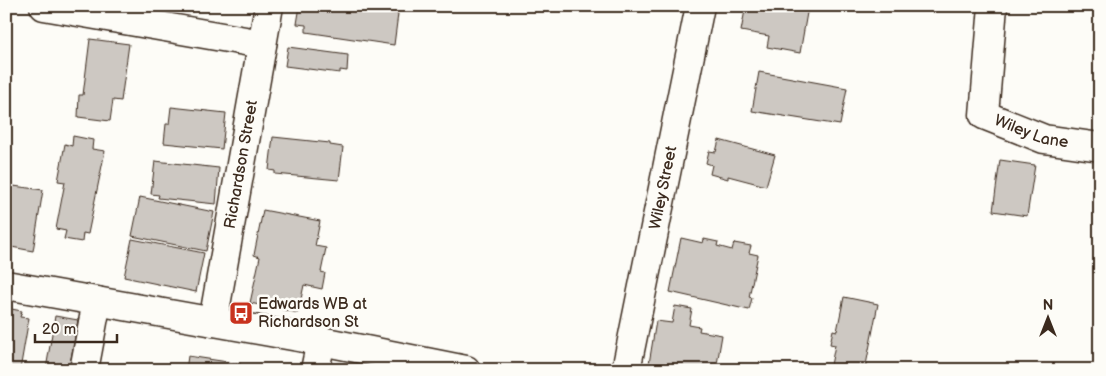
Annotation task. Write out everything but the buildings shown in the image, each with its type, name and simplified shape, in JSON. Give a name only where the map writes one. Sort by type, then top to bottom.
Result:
[{"type":"street","points":[[44,6],[262,44]]},
{"type":"street","name":"Richardson Street","points":[[213,322],[268,6]]},
{"type":"street","name":"Wiley Street","points":[[626,370],[700,6]]},
{"type":"street","name":"Wiley Lane","points":[[993,6],[984,115],[1044,140],[1100,147]]},
{"type":"street","points":[[6,285],[469,369]]},
{"type":"street","points":[[84,370],[98,301]]},
{"type":"street","points":[[315,370],[320,341]]},
{"type":"place","name":"Edwards WB at Richardson St","points":[[241,313]]}]
